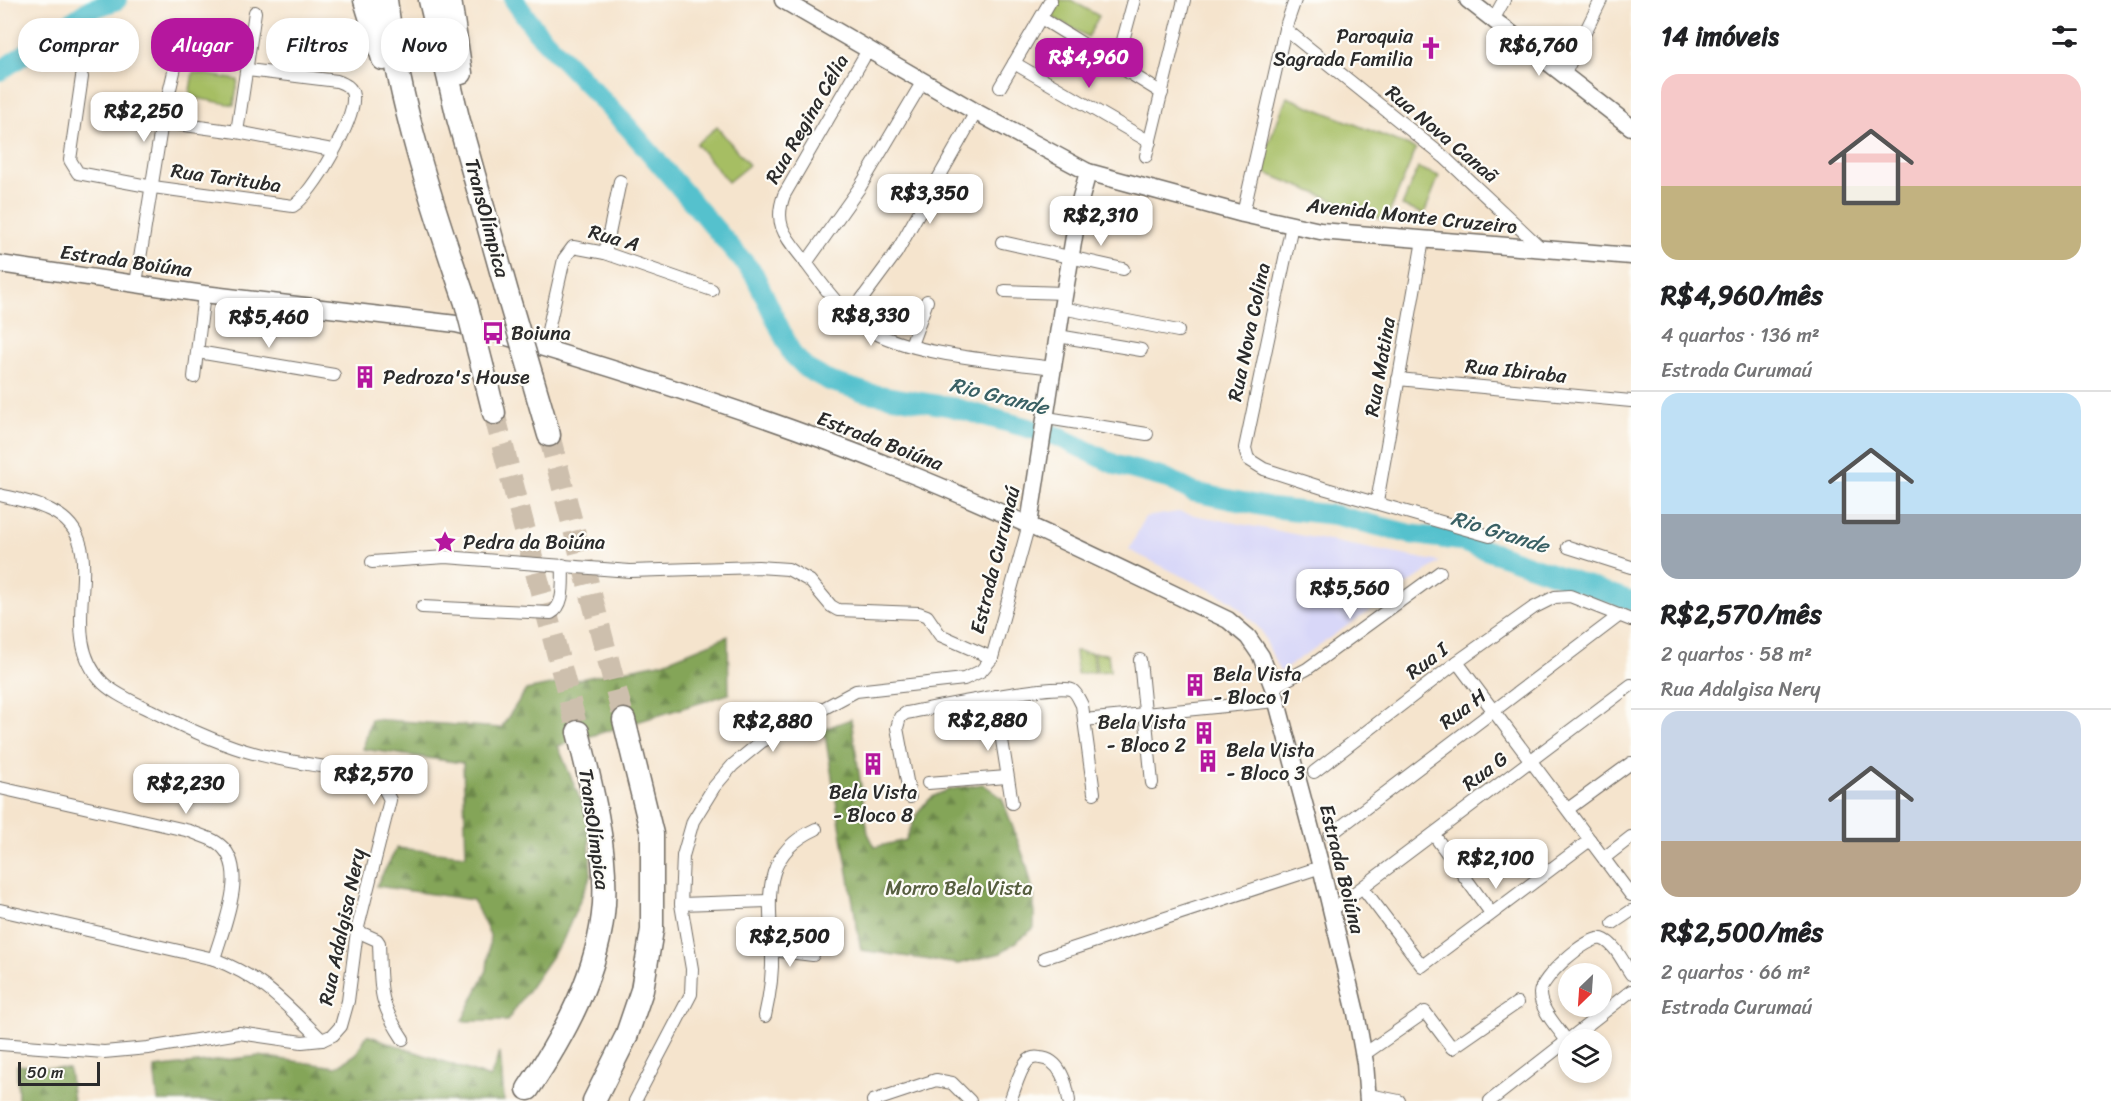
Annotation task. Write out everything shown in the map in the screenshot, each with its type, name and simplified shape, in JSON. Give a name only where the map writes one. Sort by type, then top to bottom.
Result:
[{"type":"highway","points":[[365,0],[435,231],[450,258]]},
{"type":"highway","points":[[386,0],[413,134],[450,258],[466,303],[494,413]]},
{"type":"highway","name":"TransOlímpica","points":[[430,0],[458,118],[549,435]]},
{"type":"highway","points":[[450,0],[459,64],[474,132],[472,163]]},
{"type":"highway","points":[[594,1101],[626,1037],[642,990],[652,930],[652,834],[624,720]]},
{"type":"highway","name":"TransOlímpica","points":[[528,1089],[563,1036],[578,1002],[594,956],[604,905],[603,863],[597,822],[578,732]]},
{"type":"street","points":[[783,0],[976,112],[1088,172]]},
{"type":"street","points":[[1000,87],[1051,0]]},
{"type":"street","points":[[1116,66],[1134,0]]},
{"type":"street","points":[[1146,156],[1184,0]]},
{"type":"street","points":[[1243,214],[1285,29],[1295,0]]},
{"type":"street","points":[[1468,0],[1631,127]]},
{"type":"street","points":[[1493,20],[1504,0]]},
{"type":"street","points":[[1564,75],[1601,0]]},
{"type":"street","points":[[254,18],[255,12]]},
{"type":"street","points":[[1041,18],[1162,93]]},
{"type":"street","name":"Rua Nova Canaã","points":[[1285,29],[1444,157],[1543,250]]},
{"type":"street","name":"Rua Regina Célia","points":[[806,263],[781,226],[778,216],[780,207],[868,50]]},
{"type":"street","points":[[1014,63],[1150,142]]},
{"type":"street","name":"Rua Tarituba","points":[[82,77],[70,145],[70,160],[73,168],[89,176],[153,188],[292,206],[309,192],[347,121],[353,96],[350,88],[344,84],[254,71]]},
{"type":"street","points":[[136,282],[162,122],[174,72]]},
{"type":"street","points":[[237,132],[248,72]]},
{"type":"street","points":[[923,81],[860,187],[806,263],[850,315],[882,336],[936,352],[1054,368]]},
{"type":"street","points":[[850,315],[896,253],[976,112]]},
{"type":"street","points":[[162,122],[237,132],[332,150]]},
{"type":"street","name":"Avenida Monte Cruzeiro","points":[[1088,172],[1243,214],[1344,234],[1631,256]]},
{"type":"street","name":"Estrada Curumaú","points":[[635,1101],[691,994],[692,969],[681,904],[683,856],[693,821],[714,787],[733,765],[761,742],[856,691],[964,679],[981,671],[992,658],[1029,524],[1063,300],[1080,201],[1088,172]]},
{"type":"street","points":[[605,253],[620,181]]},
{"type":"street","name":"Rua Nova Colina","points":[[1292,225],[1245,448],[1248,459],[1264,469],[1377,502]]},
{"type":"street","name":"Rua Matina","points":[[1377,502],[1424,240]]},
{"type":"street","points":[[1002,242],[1072,255],[1123,269]]},
{"type":"street","name":"Rua A","points":[[544,348],[569,250],[578,246],[712,290]]},
{"type":"street","name":"Estrada Boiúna","points":[[0,264],[136,282],[204,294],[456,324],[544,348],[749,415],[892,466],[1029,524],[1227,620],[1248,637],[1261,656],[1274,694],[1332,910],[1363,1055],[1368,1098]]},
{"type":"street","points":[[1005,291],[1063,300],[1178,332]]},
{"type":"street","points":[[194,377],[204,294]]},
{"type":"street","points":[[911,345],[927,301]]},
{"type":"street","points":[[1058,336],[1141,350]]},
{"type":"street","points":[[198,352],[334,375]]},
{"type":"street","name":"Rua Ibiraba","points":[[1398,379],[1631,402]]},
{"type":"street","points":[[1046,422],[1147,434]]},
{"type":"street","name":"Rua Adalgisa Nery","points":[[0,495],[52,511],[68,522],[81,544],[85,559],[80,631],[83,649],[103,683],[126,698],[194,732],[248,752],[363,773],[375,778],[384,788],[390,800],[388,814],[357,932],[348,1001],[341,1026],[333,1035],[322,1040]]},
{"type":"street","points":[[1377,502],[1490,536]]},
{"type":"street","points":[[1568,547],[1631,567]]},
{"type":"street","points":[[372,562],[456,557],[630,571],[758,567],[788,569],[810,581],[831,606],[838,610],[919,613],[927,616],[940,635],[992,658]]},
{"type":"street","points":[[422,607],[551,613],[558,609],[561,603],[563,566]]},
{"type":"street","points":[[1084,720],[1274,694],[1440,572]]},
{"type":"street","name":"Rua I","points":[[1314,772],[1457,662],[1533,608],[1555,597],[1570,596],[1625,617]]},
{"type":"street","name":"Rua H","points":[[1330,835],[1494,711],[1625,617]]},
{"type":"street","points":[[1140,660],[1152,783]]},
{"type":"street","points":[[1457,662],[1631,894]]},
{"type":"street","name":"Rua G","points":[[1332,910],[1631,685]]},
{"type":"street","points":[[910,797],[897,728],[900,717],[906,713],[995,696],[1065,688],[1077,695],[1084,720],[1094,792]]},
{"type":"street","points":[[995,696],[1012,803]]},
{"type":"street","points":[[1568,809],[1631,763]]},
{"type":"street","points":[[928,783],[1007,777]]},
{"type":"street","points":[[0,788],[190,831],[217,842],[234,863],[235,878],[214,959]]},
{"type":"street","points":[[765,1016],[772,984],[768,901],[777,866],[785,849],[797,838],[816,829]]},
{"type":"street","points":[[1434,835],[1491,913]]},
{"type":"street","points":[[1604,858],[1631,837]]},
{"type":"street","points":[[1363,888],[1422,966],[1590,840]]},
{"type":"street","points":[[1044,958],[1321,867]]},
{"type":"street","points":[[681,904],[768,901]]},
{"type":"street","points":[[0,910],[214,959],[244,971],[267,986],[322,1040]]},
{"type":"street","points":[[1613,923],[1631,911]]},
{"type":"street","points":[[357,932],[379,943],[381,997],[387,1014],[403,1039]]},
{"type":"street","points":[[1559,1029],[1541,1002],[1539,991],[1544,980],[1584,944],[1596,938],[1604,939],[1631,974]]},
{"type":"street","points":[[772,950],[813,955]]},
{"type":"street","points":[[1582,1029],[1631,991]]},
{"type":"street","points":[[1363,1055],[1425,1012],[1452,1047],[1517,1003]]},
{"type":"street","points":[[0,1044],[104,1052],[148,1048],[239,1033],[287,1041],[322,1040]]},
{"type":"street","points":[[1491,1101],[1558,1048]]},
{"type":"street","points":[[1010,1101],[1026,1063],[1031,1058],[1052,1061],[1059,1069],[1069,1101]]},
{"type":"street","points":[[873,1101],[936,1080],[952,1083],[970,1101]]},
{"type":"street","points":[[1368,1098],[1399,1101]]},
{"type":"shaded area","points":[[1178,512],[1440,562],[1280,672],[1261,630],[1232,601],[1129,550],[1145,517]]},
{"type":"green space","points":[[1059,0],[1071,0],[1099,16],[1088,37],[1050,16]]},
{"type":"green space","points":[[193,72],[238,80],[234,105],[189,97]]},
{"type":"green space","points":[[1287,97],[1416,149],[1386,221],[1258,170]]},
{"type":"green space","points":[[717,127],[749,165],[728,182],[696,144]]},
{"type":"green space","points":[[1418,168],[1439,176],[1424,214],[1402,206]]},
{"type":"green space","points":[[728,636],[729,694],[558,746],[588,818],[591,875],[563,940],[507,1021],[462,1021],[487,970],[490,935],[473,900],[376,886],[397,848],[466,855],[463,763],[363,749],[371,719],[501,728],[526,690],[664,662]]},
{"type":"green space","points":[[1075,651],[1092,653],[1095,672],[1077,674]]},
{"type":"green space","points":[[1094,653],[1108,654],[1110,671],[1097,672]]},
{"type":"green space","name":"Morro Bela Vista","points":[[851,719],[868,833],[875,847],[906,840],[918,812],[925,803],[942,792],[983,784],[1002,798],[1027,866],[1034,896],[1034,928],[1001,953],[958,964],[861,950],[824,729]]},
{"type":"green space","points":[[367,1035],[490,1078],[500,1052],[504,1101],[158,1101],[154,1068],[259,1056],[336,1067],[356,1054]]},
{"type":"green space","points":[[17,1065],[69,1069],[73,1101],[18,1101]]},
{"type":"waterway","name":"Rio Grande","points":[[0,71],[89,10],[117,0]]},
{"type":"waterway","name":"Rio Grande","points":[[514,0],[536,31],[628,127],[754,274],[792,354],[807,369],[829,381],[868,393],[952,407],[1057,436],[1116,465],[1168,479],[1193,492],[1272,508],[1335,515],[1410,534],[1460,541],[1631,601]]},
{"type":"tunnel","points":[[494,413],[578,732]]},
{"type":"tunnel","points":[[549,435],[624,720]]},
{"type":"place","name":"Paroquia Sagrada Familia","points":[[1431,48]]},
{"type":"place","name":"Boiuna","points":[[493,333]]},
{"type":"place","name":"Pedroza's House","points":[[365,377]]},
{"type":"place","name":"Pedra da Boiúna","points":[[445,542]]},
{"type":"place","name":"Bela Vista - Bloco 1","points":[[1195,685]]},
{"type":"place","name":"Bela Vista - Bloco 2","points":[[1204,733]]},
{"type":"place","name":"Bela Vista - Bloco 3","points":[[1208,761]]},
{"type":"place","name":"Bela Vista - Bloco 8","points":[[873,764]]}]
